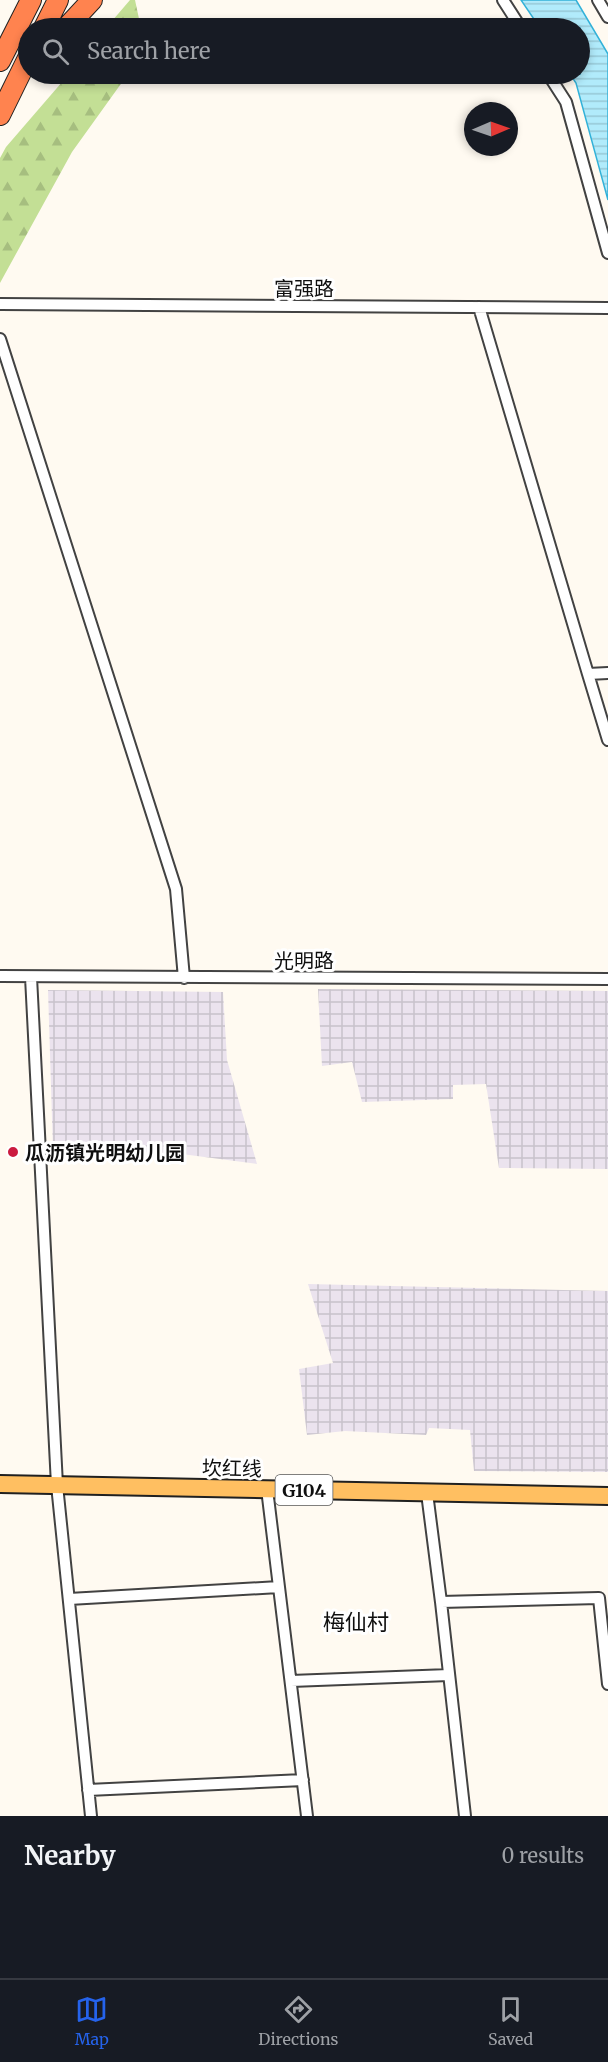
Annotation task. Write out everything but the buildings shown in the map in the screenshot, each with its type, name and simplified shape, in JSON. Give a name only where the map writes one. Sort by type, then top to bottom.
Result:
[{"type":"highway","points":[[22,18],[31,0]]},
{"type":"highway","points":[[49,18],[58,0]]},
{"type":"highway","points":[[75,18],[92,0]]},
{"type":"highway","points":[[0,61],[18,26]]},
{"type":"highway","points":[[0,115],[18,78]]},
{"type":"highway","points":[[13,88],[18,82]]},
{"type":"main road","name":"坎红线","points":[[0,1484],[608,1496]]},
{"type":"street","points":[[503,0],[515,18]]},
{"type":"street","points":[[598,0],[608,17]]},
{"type":"street","points":[[554,84],[566,102],[608,253]]},
{"type":"street","name":"富强路","points":[[0,304],[608,308]]},
{"type":"street","points":[[479,307],[608,740]]},
{"type":"street","points":[[0,339],[176,889],[184,978]]},
{"type":"street","points":[[588,674],[608,673]]},
{"type":"street","name":"光明路","points":[[0,976],[608,979]]},
{"type":"street","points":[[32,977],[57,1485],[91,1816]]},
{"type":"street","points":[[267,1489],[307,1816]]},
{"type":"street","points":[[427,1493],[465,1816]]},
{"type":"street","points":[[69,1599],[279,1587]]},
{"type":"street","points":[[441,1602],[599,1598],[608,1684]]},
{"type":"street","points":[[291,1682],[449,1675]]},
{"type":"street","points":[[88,1790],[303,1780]]},
{"type":"shaded area","points":[[318,989],[608,991],[608,1169],[499,1168],[486,1084],[453,1085],[453,1099],[362,1102],[352,1062],[322,1066]]},
{"type":"shaded area","points":[[48,990],[223,992],[227,1060],[257,1164],[174,1153],[53,1150]]},
{"type":"shaded area","points":[[308,1284],[608,1291],[608,1472],[474,1471],[470,1430],[429,1428],[426,1435],[345,1431],[307,1435],[299,1369],[333,1363]]},
{"type":"green space","points":[[130,0],[135,0],[139,18],[115,18]]},
{"type":"green space","points":[[60,84],[121,84],[72,152],[0,283],[0,158],[6,147]]},
{"type":"water","points":[[521,0],[576,0],[587,18],[533,18]]},
{"type":"water","points":[[590,24],[608,54],[608,200],[576,84],[590,84]]},
{"type":"place","name":"瓜沥镇光明幼儿园","points":[[13,1152]]},
{"type":"district","name":"梅仙村","points":[[356,1622]]}]
